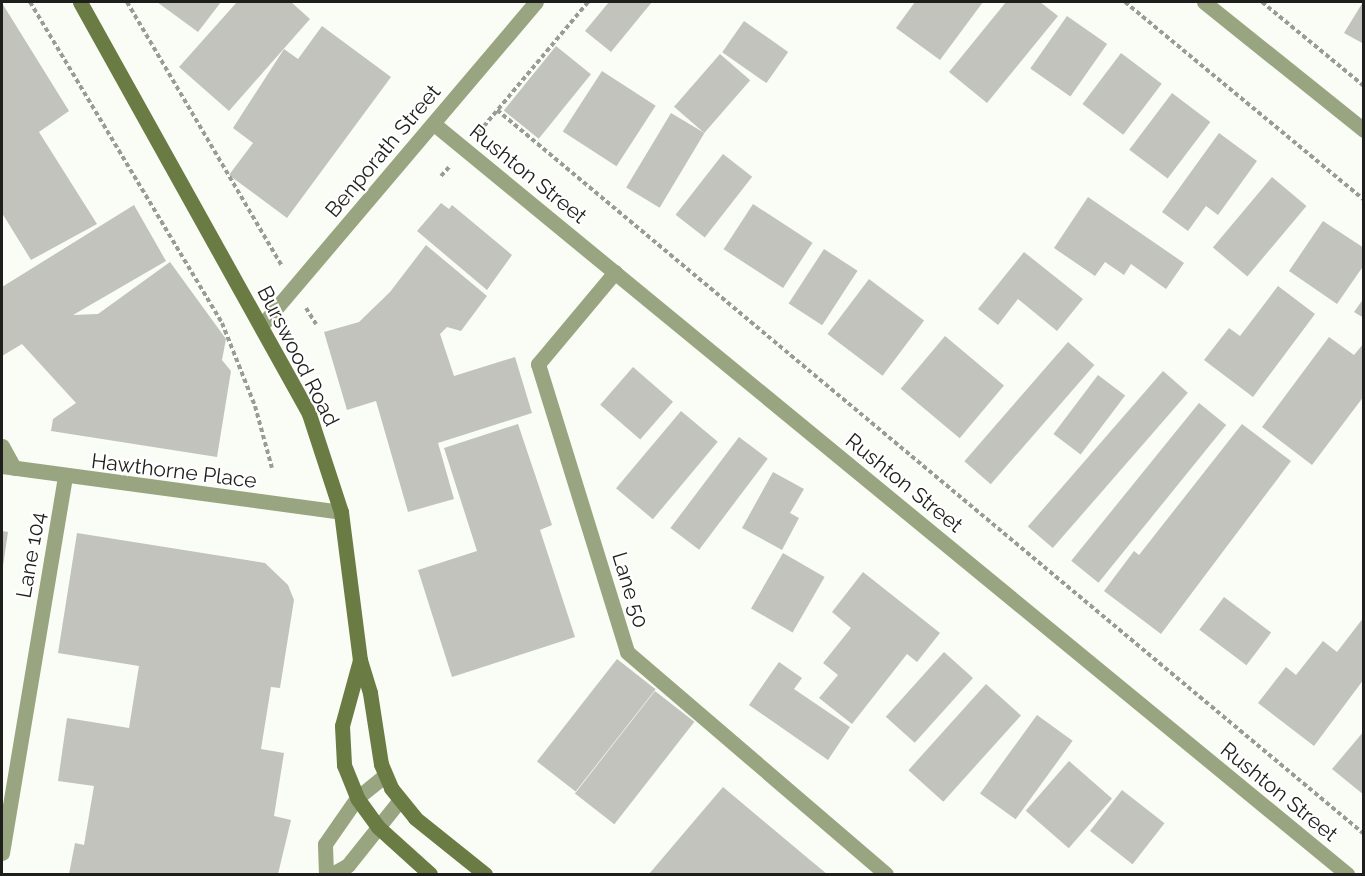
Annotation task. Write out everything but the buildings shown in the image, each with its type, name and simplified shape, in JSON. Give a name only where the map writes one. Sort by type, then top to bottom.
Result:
[{"type":"main road","name":"Burswood Road","points":[[80,2],[309,414],[341,512],[360,660],[342,726],[344,765],[357,798],[378,827],[430,874]]},
{"type":"main road","points":[[360,660],[385,775],[399,801],[485,874]]},
{"type":"street","name":"Benporath Street","points":[[261,326],[536,2]]},
{"type":"street","points":[[1204,2],[1364,130]]},
{"type":"street","name":"Rushton Street","points":[[434,124],[1347,874]]},
{"type":"street","name":"Lane 50","points":[[615,272],[538,364],[627,652],[886,874]]},
{"type":"street","points":[[2,446],[8,467]]},
{"type":"street","name":"Hawthorne Place","points":[[8,467],[65,478],[341,512]]},
{"type":"street","name":"Lane 104","points":[[2,853],[65,478]]},
{"type":"street","points":[[326,874],[325,844],[357,798],[385,775]]},
{"type":"street","points":[[332,874],[348,865],[399,801]]},
{"type":"path","points":[[30,2],[222,323],[255,406],[272,468]]},
{"type":"path","points":[[128,2],[316,324]]},
{"type":"path","points":[[441,176],[588,2]]},
{"type":"path","points":[[1125,2],[1364,200]]},
{"type":"path","points":[[1262,2],[1364,86]]},
{"type":"path","points":[[497,110],[1364,834]]}]
